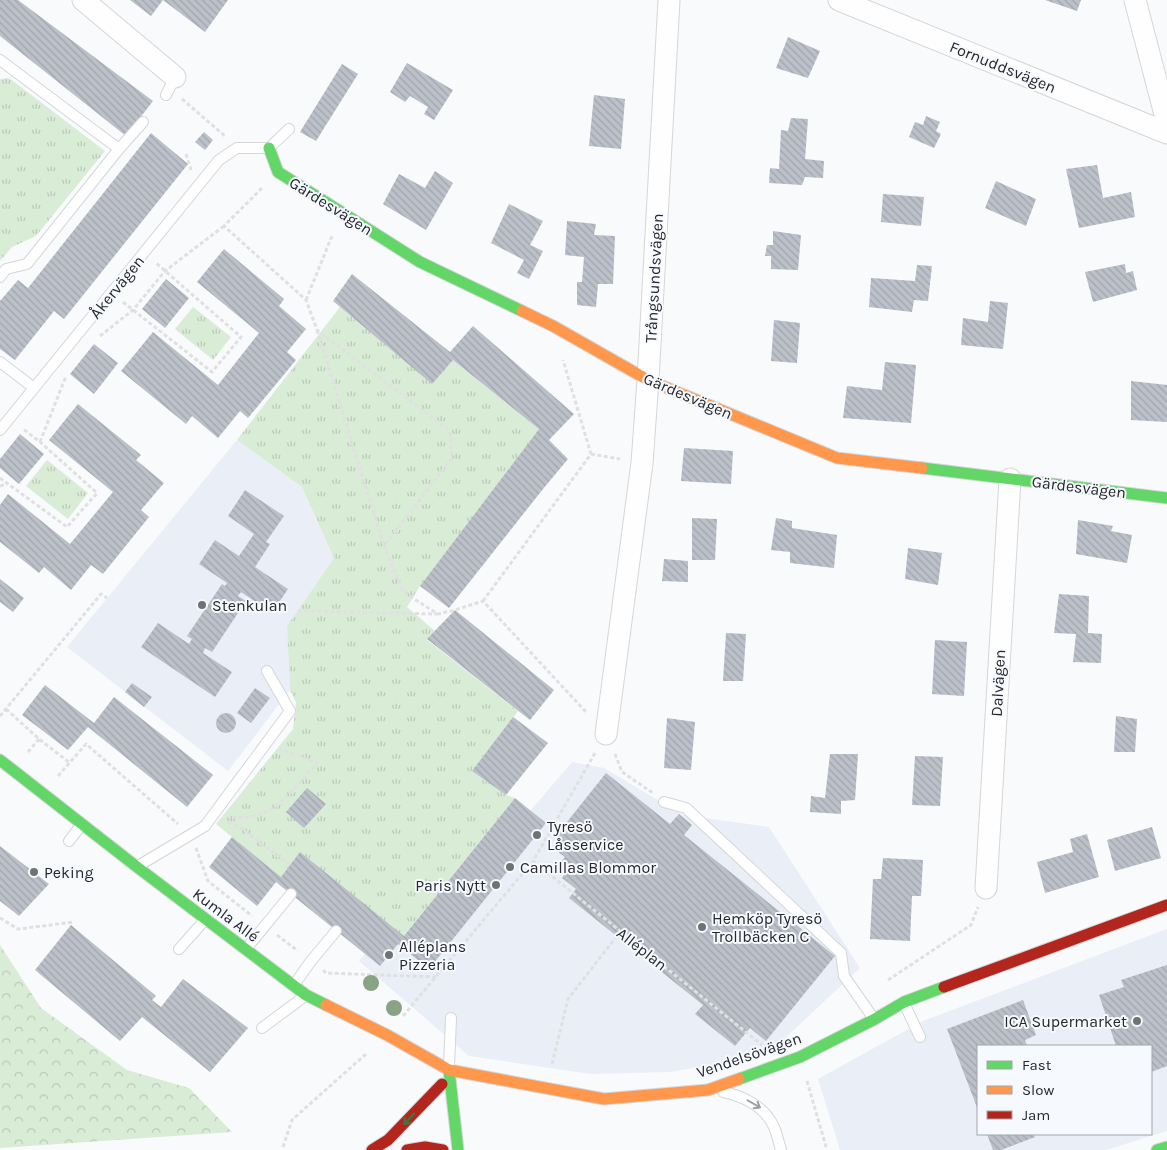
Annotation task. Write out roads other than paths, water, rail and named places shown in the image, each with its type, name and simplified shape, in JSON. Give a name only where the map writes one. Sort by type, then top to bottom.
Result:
[{"type":"street","points":[[83,0],[171,86]]},
{"type":"street","name":"Trångsundsvägen","points":[[606,734],[642,463],[670,0]]},
{"type":"street","name":"Fornuddsvägen","points":[[839,0],[1167,133]]},
{"type":"street","points":[[1135,0],[1167,122]]},
{"type":"street","name":"Gärdesvägen","points":[[269,148],[278,172],[420,262],[553,326],[648,380],[837,458],[1167,498]]},
{"type":"street","name":"Dalvägen","points":[[986,888],[1010,479]]},
{"type":"street","name":"Kumla Allé","points":[[0,760],[136,867],[306,995],[387,1035],[449,1070]]},
{"type":"street","name":"Vendelsövägen","points":[[449,1070],[604,1099],[708,1090],[800,1057],[875,1020],[904,1002],[1167,905]]},
{"type":"street","points":[[424,1118],[449,1070]]},
{"type":"street","points":[[449,1070],[458,1150]]},
{"type":"street","points":[[372,1150],[388,1140],[442,1084]]},
{"type":"street","points":[[407,1150],[415,1136]]},
{"type":"street","points":[[407,1150],[426,1147],[444,1150]]},
{"type":"street","points":[[1157,1150],[1167,1147]]},
{"type":"lane","points":[[0,60],[119,149]]},
{"type":"lane","points":[[0,277],[6,269],[27,264],[119,149],[144,122]]},
{"type":"lane","points":[[269,148],[289,129]]},
{"type":"lane","name":"Åkervägen","points":[[0,430],[219,160],[237,148],[269,148]]},
{"type":"lane","points":[[0,362],[34,388]]},
{"type":"lane","points":[[136,867],[204,826],[290,711],[267,671]]},
{"type":"lane","points":[[664,802],[686,808],[841,953],[844,976],[875,1020]]},
{"type":"lane","points":[[69,841],[82,824]]},
{"type":"lane","points":[[246,950],[291,894]]},
{"type":"lane","points":[[179,949],[206,919]]},
{"type":"lane","points":[[294,986],[311,961],[336,931]]},
{"type":"lane","points":[[262,1028],[306,995]]},
{"type":"lane","points":[[904,1002],[920,1037]]},
{"type":"lane","points":[[449,1070],[451,1018]]},
{"type":"lane","points":[[708,1090],[738,1095],[762,1109],[774,1126],[781,1150]]},
{"type":"place","name":"Stenkulan","points":[[202,605]]},
{"type":"place","name":"Tyresö Låsservice","points":[[537,835]]},
{"type":"place","name":"Camillas Blommor","points":[[510,867]]},
{"type":"place","name":"Peking","points":[[34,872]]},
{"type":"place","name":"Paris Nytt","points":[[496,885]]},
{"type":"place","name":"Hemköp Tyresö Trollbäcken C","points":[[702,927]]},
{"type":"place","name":"Alléplans Pizzeria","points":[[389,955]]},
{"type":"place","name":"ICA Supermarket","points":[[1137,1021]]}]
